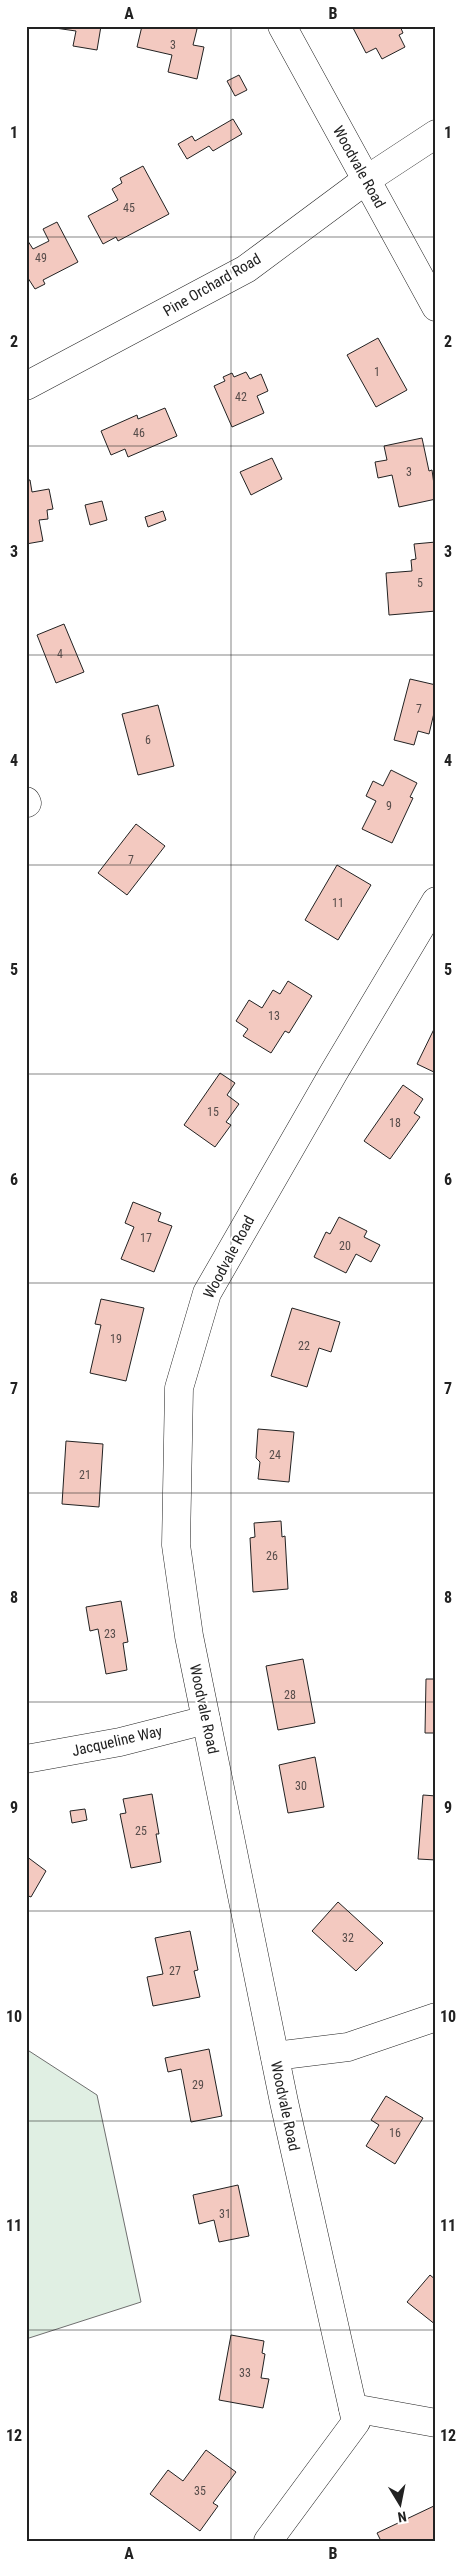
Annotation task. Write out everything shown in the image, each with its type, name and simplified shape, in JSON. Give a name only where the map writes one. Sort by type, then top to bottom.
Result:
[{"type":"street","name":"Woodvale Road","points":[[282,26],[436,307]]},
{"type":"street","name":"Pine Orchard Road","points":[[26,386],[246,269],[366,180],[436,134]]},
{"type":"street","name":"Woodvale Road","points":[[268,2541],[356,2422],[275,2056],[189,1636],[176,1545],[179,1388],[207,1293],[334,1072],[436,901]]},
{"type":"street","name":"Jacqueline Way","points":[[26,1759],[120,1742],[206,1720]]},
{"type":"street","points":[[275,2056],[348,2047],[436,2017]]},
{"type":"street","points":[[353,2408],[436,2423]]},
{"type":"green space","points":[[26,2049],[97,2095],[141,2302],[26,2339]]},
{"type":"building","points":[[55,26],[101,26],[97,50],[73,46],[76,31],[55,28]]},
{"type":"building","points":[[142,26],[188,26],[197,29],[193,45],[204,47],[197,79],[168,72],[172,55],[137,47]]},
{"type":"building","points":[[352,26],[400,26],[403,33],[399,35],[405,47],[382,59],[376,48],[366,53]]},
{"type":"building","points":[[239,75],[247,90],[235,96],[227,81]]},
{"type":"building","points":[[233,119],[242,134],[213,151],[209,146],[187,159],[178,144],[192,136],[195,141]]},
{"type":"building","points":[[143,166],[169,214],[118,241],[116,237],[103,244],[88,216],[118,200],[112,189],[122,183],[120,178]]},
{"type":"building","points":[[57,222],[78,262],[43,280],[45,284],[35,289],[26,275],[26,238],[33,249],[49,241],[43,229]]},
{"type":"building","points":[[378,338],[407,390],[376,407],[347,355]]},
{"type":"building","points":[[246,372],[250,379],[261,374],[268,391],[257,396],[264,413],[232,427],[214,386],[225,381],[223,377],[232,373],[234,377]]},
{"type":"building","points":[[165,408],[177,436],[128,457],[125,449],[111,455],[101,431],[137,415],[138,419]]},
{"type":"building","points":[[422,438],[429,471],[432,470],[436,499],[399,507],[392,475],[378,478],[375,462],[387,460],[384,446]]},
{"type":"building","points":[[272,458],[282,479],[251,495],[240,472]]},
{"type":"building","points":[[26,480],[30,480],[32,492],[49,489],[53,509],[47,510],[48,519],[39,520],[43,541],[26,544]]},
{"type":"building","points":[[102,501],[107,520],[90,525],[85,505]]},
{"type":"building","points":[[163,511],[166,520],[148,527],[145,517]]},
{"type":"building","points":[[436,542],[436,611],[389,615],[386,573],[412,571],[411,560],[416,559],[414,544]]},
{"type":"building","points":[[64,624],[84,672],[56,683],[37,635]]},
{"type":"building","points":[[410,679],[436,685],[436,714],[434,713],[429,734],[418,731],[414,745],[394,740]]},
{"type":"building","points":[[158,705],[174,766],[138,775],[122,714]]},
{"type":"building","points":[[391,770],[417,783],[410,797],[413,798],[392,843],[362,829],[376,801],[366,796],[373,781],[383,786]]},
{"type":"building","points":[[136,824],[165,846],[127,895],[98,873]]},
{"type":"building","points":[[337,865],[371,885],[338,940],[305,920]]},
{"type":"building","points":[[288,981],[312,996],[289,1033],[285,1031],[271,1053],[243,1036],[248,1029],[236,1021],[249,1000],[262,1008],[273,990],[280,994]]},
{"type":"building","points":[[436,1025],[436,1073],[417,1064]]},
{"type":"building","points":[[220,1073],[235,1083],[227,1095],[239,1104],[226,1122],[231,1125],[215,1147],[184,1125]]},
{"type":"building","points":[[403,1085],[423,1099],[414,1113],[420,1117],[390,1159],[364,1141]]},
{"type":"building","points":[[133,1202],[161,1213],[158,1221],[172,1226],[154,1272],[121,1259],[134,1227],[125,1223]]},
{"type":"building","points":[[339,1217],[367,1231],[364,1237],[380,1245],[371,1262],[356,1254],[346,1273],[314,1257],[326,1232],[330,1234]]},
{"type":"building","points":[[101,1299],[144,1308],[126,1381],[90,1373],[101,1325],[95,1324]]},
{"type":"building","points":[[292,1308],[340,1322],[331,1352],[319,1348],[307,1387],[271,1376]]},
{"type":"building","points":[[258,1429],[294,1432],[289,1482],[258,1479],[260,1462],[256,1458]]},
{"type":"building","points":[[66,1441],[103,1444],[99,1507],[62,1504]]},
{"type":"building","points":[[281,1521],[282,1537],[285,1536],[288,1589],[253,1592],[250,1538],[255,1537],[254,1523]]},
{"type":"building","points":[[121,1601],[128,1642],[123,1643],[127,1670],[106,1674],[98,1629],[90,1631],[86,1607]]},
{"type":"building","points":[[303,1659],[315,1723],[278,1730],[266,1666]]},
{"type":"building","points":[[426,1679],[436,1679],[436,1733],[425,1733]]},
{"type":"building","points":[[315,1757],[324,1807],[288,1813],[279,1765]]},
{"type":"building","points":[[152,1794],[159,1834],[156,1834],[161,1862],[131,1868],[120,1814],[126,1813],[123,1799]]},
{"type":"building","points":[[423,1795],[436,1796],[436,1860],[418,1859]]},
{"type":"building","points":[[85,1809],[87,1820],[72,1823],[70,1811]]},
{"type":"building","points":[[26,1856],[46,1871],[31,1897],[26,1895]]},
{"type":"building","points":[[338,1902],[383,1943],[356,1971],[312,1931]]},
{"type":"building","points":[[190,1931],[198,1970],[194,1971],[200,1997],[153,2006],[147,1977],[163,1974],[155,1938]]},
{"type":"building","points":[[209,2049],[222,2116],[191,2122],[181,2069],[168,2072],[165,2058]]},
{"type":"building","points":[[386,2096],[423,2118],[395,2164],[366,2146],[379,2125],[371,2120]]},
{"type":"building","points":[[238,2185],[249,2236],[219,2242],[214,2220],[199,2224],[193,2195]]},
{"type":"building","points":[[430,2275],[436,2280],[436,2325],[407,2302]]},
{"type":"building","points":[[231,2335],[264,2341],[262,2353],[265,2354],[261,2378],[269,2379],[263,2408],[219,2400]]},
{"type":"building","points":[[206,2450],[236,2472],[213,2503],[218,2506],[200,2531],[150,2494],[168,2470],[183,2481]]},
{"type":"building","points":[[436,2505],[436,2541],[381,2541],[377,2533]]}]
